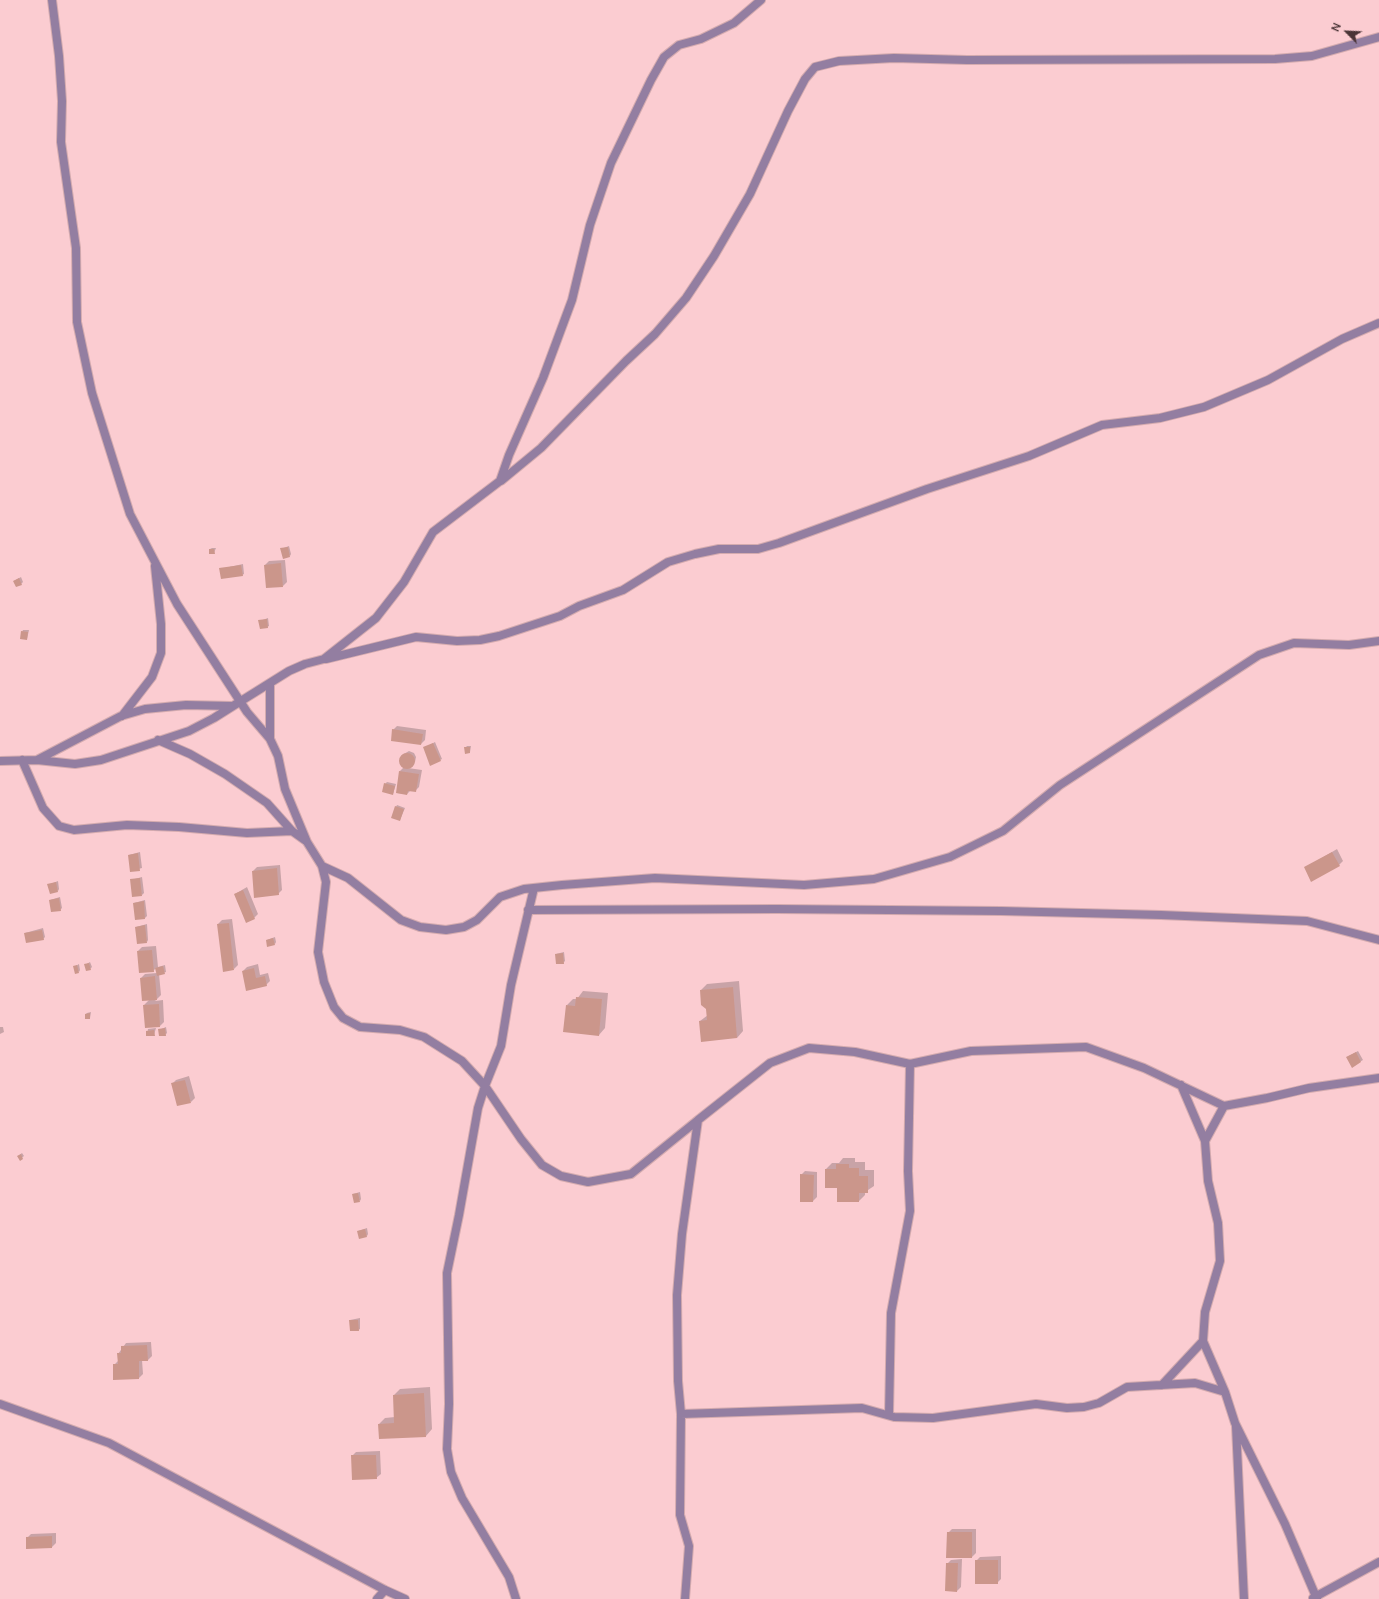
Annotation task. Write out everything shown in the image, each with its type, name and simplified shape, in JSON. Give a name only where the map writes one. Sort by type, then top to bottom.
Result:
[{"type":"street","points":[[52,0],[59,56],[62,101],[61,142],[76,248],[77,322],[92,393],[130,514],[177,604],[240,702],[270,739],[278,756],[286,789],[307,842],[322,866],[326,882],[318,952],[324,982],[334,1007],[343,1018],[360,1027],[400,1030],[424,1037],[462,1061],[485,1086],[521,1140],[542,1165],[561,1176],[588,1182],[631,1174],[770,1063],[809,1048],[855,1052],[910,1064],[971,1051],[1086,1047],[1144,1068],[1224,1106],[1310,1088],[1379,1078]]},
{"type":"street","points":[[500,482],[509,455],[543,378],[572,300],[590,225],[612,163],[651,80],[664,57],[678,45],[701,39],[734,23],[761,0]]},
{"type":"street","points":[[324,659],[376,618],[404,582],[433,532],[500,482],[541,448],[621,366],[655,334],[686,298],[714,256],[750,194],[805,79],[816,67],[839,61],[894,58],[968,60],[1275,59],[1312,56],[1379,38]]},
{"type":"street","points":[[0,761],[37,760],[75,764],[101,760],[189,731],[214,718],[289,672],[305,664],[416,637],[457,641],[480,640],[499,636],[560,616],[579,606],[623,590],[668,562],[695,554],[719,550],[758,549],[779,543],[927,489],[1029,456],[1102,426],[1160,418],[1204,407],[1268,380],[1342,339],[1379,323]]},
{"type":"street","points":[[121,716],[152,677],[161,653],[161,624],[155,562]]},
{"type":"street","points":[[322,866],[348,878],[401,920],[426,928],[446,930],[464,927],[477,920],[500,897],[524,889],[611,880],[656,878],[823,884],[874,879],[950,858],[1004,832],[1060,785],[1259,655],[1294,643],[1350,644],[1379,641]]},
{"type":"street","points":[[270,684],[270,739]]},
{"type":"street","points":[[37,760],[121,716],[145,709],[186,705],[232,706]]},
{"type":"street","points":[[158,740],[190,754],[225,774],[267,803],[292,831],[307,842]]},
{"type":"street","points":[[22,760],[43,808],[59,826],[74,830],[127,825],[179,827],[247,833],[292,831]]},
{"type":"street","points":[[516,1599],[509,1577],[462,1498],[450,1472],[447,1449],[447,1273],[478,1108],[501,1046],[511,985],[534,888]]},
{"type":"street","points":[[528,910],[978,910],[1161,915],[1307,921],[1379,940]]},
{"type":"street","points":[[889,1415],[891,1313],[910,1211],[908,1171],[910,1064]]},
{"type":"street","points":[[1181,1085],[1205,1141],[1208,1180],[1218,1223],[1220,1261],[1205,1312],[1203,1341],[1225,1392],[1235,1423],[1285,1524],[1315,1598],[1379,1562]]},
{"type":"street","points":[[1205,1141],[1224,1106]]},
{"type":"street","points":[[685,1599],[689,1546],[680,1515],[681,1414],[678,1381],[677,1295],[682,1234],[698,1120]]},
{"type":"street","points":[[1162,1385],[1203,1341]]},
{"type":"street","points":[[681,1414],[862,1408],[889,1415],[933,1418],[1036,1404],[1067,1408],[1084,1407],[1099,1403],[1127,1387],[1195,1383],[1225,1392]]},
{"type":"street","points":[[0,1404],[109,1443],[385,1590],[405,1599]]},
{"type":"street","points":[[1235,1423],[1244,1599]]},
{"type":"street","points":[[377,1599],[385,1590]]},
{"type":"building","points":[[288,547],[290,557],[283,559],[280,548]]},
{"type":"building","points":[[209,549],[214,549],[215,554],[209,554]]},
{"type":"building","points":[[281,563],[283,587],[266,588],[264,565]]},
{"type":"building","points":[[241,565],[243,576],[221,579],[219,568]]},
{"type":"building","points":[[19,578],[22,585],[16,587],[13,581]]},
{"type":"building","points":[[267,619],[268,628],[260,629],[258,620]]},
{"type":"building","points":[[21,631],[28,632],[27,640],[20,639]]},
{"type":"building","points":[[392,729],[423,734],[421,745],[391,741]]},
{"type":"building","points":[[433,743],[441,761],[430,766],[423,747]]},
{"type":"building","points":[[464,747],[470,747],[470,753],[465,754]]},
{"type":"building","points":[[404,753],[410,753],[415,758],[413,767],[410,769],[404,769],[399,764],[399,758]]},
{"type":"building","points":[[399,771],[419,774],[416,792],[408,791],[407,795],[396,793]]},
{"type":"building","points":[[384,783],[395,786],[393,795],[382,792]]},
{"type":"building","points":[[395,806],[404,809],[400,821],[391,818]]},
{"type":"building","points":[[1332,852],[1340,866],[1311,882],[1304,867]]},
{"type":"building","points":[[138,853],[140,871],[130,872],[128,855]]},
{"type":"building","points":[[277,868],[279,895],[254,898],[252,871]]},
{"type":"building","points":[[140,878],[142,896],[132,897],[130,879]]},
{"type":"building","points":[[56,882],[58,892],[50,894],[47,884]]},
{"type":"building","points":[[243,890],[255,919],[246,923],[234,894]]},
{"type":"building","points":[[59,898],[61,911],[51,912],[49,900]]},
{"type":"building","points":[[144,901],[145,919],[135,920],[133,903]]},
{"type":"building","points":[[229,923],[234,970],[223,972],[217,924]]},
{"type":"building","points":[[145,925],[147,943],[137,944],[135,927]]},
{"type":"building","points":[[42,930],[44,940],[26,943],[24,933]]},
{"type":"building","points":[[273,938],[275,945],[267,947],[266,940]]},
{"type":"building","points":[[152,950],[154,972],[139,973],[137,951]]},
{"type":"building","points":[[563,953],[564,964],[556,964],[555,954]]},
{"type":"building","points":[[89,963],[91,970],[86,971],[84,964]]},
{"type":"building","points":[[77,965],[79,973],[75,974],[73,966]]},
{"type":"building","points":[[163,966],[165,974],[157,976],[155,968]]},
{"type":"building","points":[[254,968],[256,978],[265,976],[267,986],[246,991],[242,971]]},
{"type":"building","points":[[155,976],[157,1000],[142,1001],[140,978]]},
{"type":"building","points":[[733,987],[737,1038],[701,1042],[699,1021],[707,1020],[706,1009],[701,1005],[700,990]]},
{"type":"building","points":[[576,997],[602,999],[599,1036],[563,1032],[566,1005],[575,1006]]},
{"type":"building","points":[[159,1004],[160,1027],[145,1028],[143,1005]]},
{"type":"building","points":[[90,1013],[90,1019],[85,1019],[85,1014]]},
{"type":"building","points":[[165,1028],[166,1036],[159,1036],[158,1029]]},
{"type":"building","points":[[154,1030],[155,1036],[146,1036],[146,1031]]},
{"type":"building","points":[[1356,1052],[1361,1062],[1352,1068],[1346,1057]]},
{"type":"building","points":[[185,1080],[191,1103],[177,1106],[171,1083]]},
{"type":"building","points":[[21,1154],[23,1159],[20,1161],[17,1156]]},
{"type":"building","points":[[836,1164],[849,1164],[849,1168],[859,1168],[859,1176],[868,1176],[868,1193],[859,1193],[859,1202],[837,1202],[837,1188],[825,1188],[825,1169],[836,1169]]},
{"type":"building","points":[[800,1174],[814,1175],[813,1202],[800,1202]]},
{"type":"building","points":[[358,1193],[360,1202],[354,1203],[352,1194]]},
{"type":"building","points":[[365,1229],[367,1237],[359,1239],[357,1231]]},
{"type":"building","points":[[349,1320],[358,1320],[359,1331],[350,1331]]},
{"type":"building","points":[[147,1345],[148,1361],[139,1361],[139,1379],[113,1380],[113,1364],[118,1364],[117,1353],[121,1353],[121,1346]]},
{"type":"building","points":[[424,1393],[426,1437],[379,1439],[378,1424],[394,1423],[393,1395]]},
{"type":"building","points":[[351,1455],[376,1455],[377,1479],[352,1480]]},
{"type":"building","points":[[947,1532],[972,1532],[972,1558],[946,1558]]},
{"type":"building","points":[[52,1536],[52,1548],[26,1549],[26,1537]]},
{"type":"building","points":[[975,1560],[998,1560],[998,1584],[975,1584]]},
{"type":"building","points":[[946,1563],[958,1563],[957,1592],[945,1591]]}]
